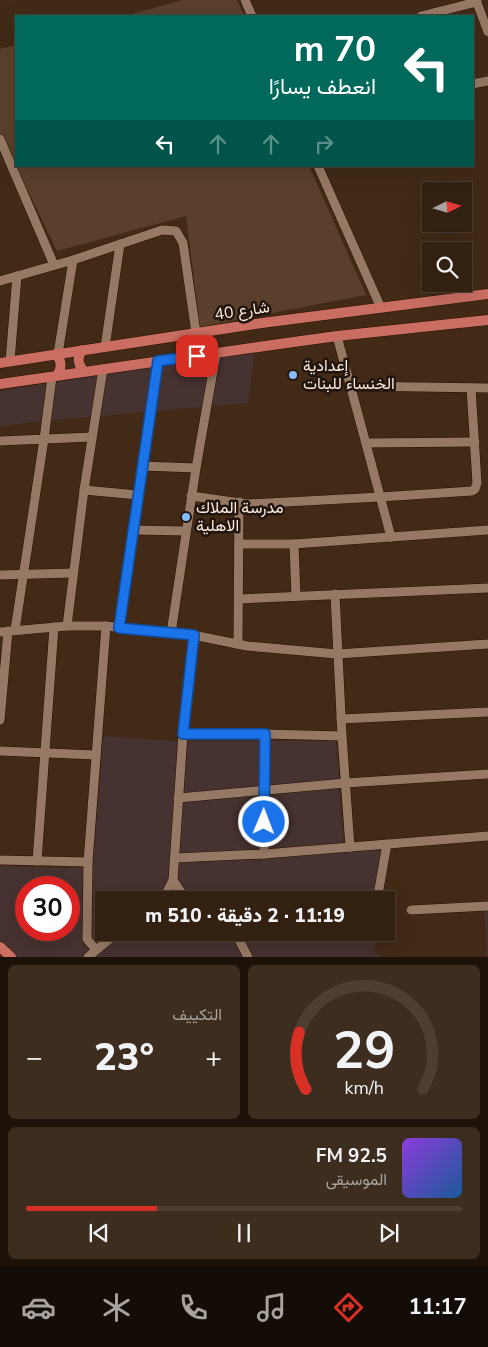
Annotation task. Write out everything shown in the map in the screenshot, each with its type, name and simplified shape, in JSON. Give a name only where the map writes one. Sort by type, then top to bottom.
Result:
[{"type":"main road","name":"شارع 40","points":[[5,362],[196,333],[488,294]]},
{"type":"main road","points":[[0,384],[337,336],[488,320]]},
{"type":"main road","points":[[83,350],[78,359],[79,366],[84,372]]},
{"type":"main road","points":[[54,376],[61,366],[57,354]]},
{"type":"main road","points":[[0,947],[11,957]]},
{"type":"street","points":[[245,0],[252,15]]},
{"type":"street","points":[[425,15],[476,1],[488,32]]},
{"type":"street","points":[[474,84],[488,81]]},
{"type":"street","points":[[0,139],[54,265]]},
{"type":"street","points":[[318,167],[380,308]]},
{"type":"street","points":[[0,281],[73,260],[162,230],[176,230],[183,243],[196,333]]},
{"type":"street","points":[[105,347],[120,244]]},
{"type":"street","points":[[57,354],[73,260]]},
{"type":"street","points":[[5,362],[17,276]]},
{"type":"street","points":[[337,336],[391,537]]},
{"type":"street","points":[[171,633],[196,468],[216,354]]},
{"type":"street","points":[[119,628],[158,361]]},
{"type":"street","points":[[67,626],[84,490],[103,369]]},
{"type":"street","points":[[0,720],[8,631],[23,574],[54,376]]},
{"type":"street","points":[[351,386],[488,388]]},
{"type":"street","points":[[192,496],[248,504],[468,492],[475,490],[477,483],[471,388]]},
{"type":"street","points":[[0,441],[92,437]]},
{"type":"street","points":[[366,443],[475,442]]},
{"type":"street","points":[[142,466],[196,468]]},
{"type":"street","points":[[84,490],[138,495]]},
{"type":"street","points":[[238,644],[239,502]]},
{"type":"street","points":[[133,530],[186,531]]},
{"type":"street","points":[[239,544],[294,544],[488,530]]},
{"type":"street","points":[[294,544],[296,596]]},
{"type":"street","points":[[0,575],[73,573]]},
{"type":"street","points":[[239,599],[488,588]]},
{"type":"street","points":[[335,594],[337,654],[350,847]]},
{"type":"street","points":[[8,631],[67,626],[106,626],[194,635],[247,646],[337,654],[488,644]]},
{"type":"street","points":[[96,950],[87,939],[88,862],[106,626]]},
{"type":"street","points":[[37,861],[54,627]]},
{"type":"street","points":[[168,891],[173,880],[183,734],[194,635]]},
{"type":"street","points":[[341,719],[488,712]]},
{"type":"street","points":[[183,734],[342,736]]},
{"type":"street","points":[[264,854],[265,734]]},
{"type":"street","points":[[0,751],[96,755]]},
{"type":"street","points":[[178,798],[345,783],[488,774]]},
{"type":"street","points":[[175,858],[264,854],[488,836]]},
{"type":"street","points":[[379,891],[387,844]]},
{"type":"street","points":[[0,860],[88,862]]},
{"type":"street","points":[[173,880],[180,891]]},
{"type":"street","points":[[411,910],[488,906]]},
{"type":"street","points":[[88,957],[107,941]]},
{"type":"street","points":[[240,941],[248,957]]},
{"type":"shaded area","points":[[255,351],[248,403],[32,422],[0,427],[0,391]]},
{"type":"shaded area","points":[[103,736],[175,741],[336,741],[344,852],[391,849],[384,891],[95,891],[95,941],[376,941],[374,952],[383,957],[15,957],[0,943],[0,866],[93,868]]},
{"type":"shaded area","points":[[484,909],[488,909],[488,957],[487,957]]},
{"type":"building","points":[[183,0],[237,0],[244,15],[129,15]]},
{"type":"building","points":[[15,45],[15,164],[0,133],[0,49]]},
{"type":"building","points":[[16,167],[309,167],[366,295],[200,327],[186,216],[57,251]]},
{"type":"place","name":"إعدادية الخنساء للبنات","points":[[293,375]]},
{"type":"place","name":"مدرسة الملاك الاهلية","points":[[186,517]]},
{"type":"route","points":[[197,356],[158,361],[119,628],[194,635],[183,734],[265,734],[264,822]]}]
